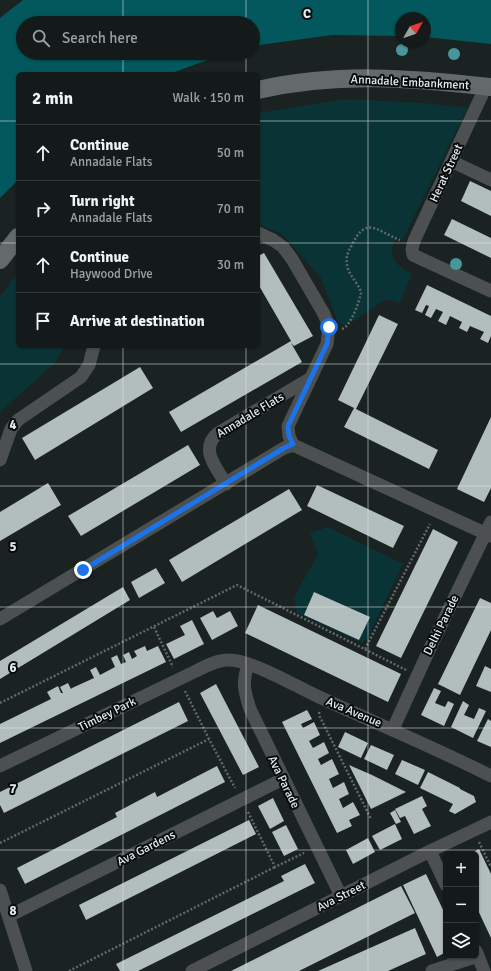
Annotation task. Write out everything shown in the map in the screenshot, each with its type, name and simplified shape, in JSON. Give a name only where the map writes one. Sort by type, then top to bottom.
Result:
[{"type":"street","name":"Annadale Embankment","points":[[260,90],[322,79],[372,77],[489,86]]},
{"type":"street","name":"Herat Street","points":[[413,245],[451,161],[489,86]]},
{"type":"street","points":[[451,161],[491,180]]},
{"type":"street","points":[[260,233],[283,247],[292,259],[324,314],[329,327],[329,333]]},
{"type":"street","points":[[0,260],[16,240]]},
{"type":"street","points":[[413,245],[413,255],[491,291]]},
{"type":"street","name":"Annadale Flats","points":[[293,444],[289,436],[288,426],[327,344],[329,333]]},
{"type":"street","points":[[0,460],[12,429],[18,420],[81,377],[89,365],[93,348]]},
{"type":"street","name":"Annadale Flats","points":[[226,484],[209,453],[209,444],[212,438],[311,378]]},
{"type":"street","points":[[0,619],[293,444],[436,511],[489,531]]},
{"type":"street","name":"Delhi Parade","points":[[393,729],[417,676],[489,531]]},
{"type":"street","name":"Ava Avenue","points":[[215,662],[227,659],[248,664],[316,696],[393,729],[491,776]]},
{"type":"street","name":"Timbey Park","points":[[0,766],[215,662]]},
{"type":"street","name":"Ava Parade","points":[[248,664],[244,676],[244,688],[250,709],[341,896]]},
{"type":"street","name":"Ava Gardens","points":[[9,916],[283,779]]},
{"type":"street","name":"Ava Street","points":[[192,971],[430,851],[491,822]]},
{"type":"street","points":[[430,851],[443,879]]},
{"type":"street","points":[[1,896],[9,916],[26,971]]},
{"type":"street","points":[[432,971],[464,959]]},
{"type":"street","points":[[479,959],[484,971]]},
{"type":"path","points":[[329,333],[345,328],[349,324],[360,298],[361,290],[351,276],[346,261],[347,254],[360,231],[369,227],[376,228],[413,245]]},
{"type":"path","points":[[365,649],[436,511]]},
{"type":"path","points":[[0,703],[237,585],[417,676]]},
{"type":"path","points":[[154,627],[209,739],[275,867]]},
{"type":"path","points":[[316,696],[320,717],[371,819]]},
{"type":"path","points":[[0,844],[209,739]]},
{"type":"path","points":[[473,830],[491,867]]},
{"type":"path","points":[[69,971],[316,847]]},
{"type":"shaded area","points":[[23,0],[491,0],[491,44],[431,38],[431,12],[395,12],[395,36],[332,35],[260,45],[260,16],[16,16],[16,60],[208,60],[175,72],[16,72],[16,182],[0,198],[0,18]]},
{"type":"shaded area","points":[[346,99],[425,103],[468,108],[403,239],[397,237],[393,246],[392,254],[396,261],[401,267],[412,274],[400,303],[386,299],[354,321],[344,325],[338,322],[321,278],[282,234],[260,225],[260,113]]},
{"type":"shaded area","points":[[16,276],[16,348],[64,348],[55,363],[0,412],[0,296]]},
{"type":"shaded area","points":[[328,527],[403,564],[367,639],[362,643],[297,613],[294,597],[318,554],[310,533]]},
{"type":"building","points":[[470,181],[491,191],[491,216],[461,201]]},
{"type":"building","points":[[452,219],[491,238],[491,258],[444,235]]},
{"type":"building","points":[[264,253],[313,336],[294,346],[291,343],[302,362],[181,432],[169,412],[291,341],[260,287],[260,255]]},
{"type":"building","points":[[427,285],[491,316],[491,336],[488,343],[480,339],[484,332],[470,326],[467,332],[459,328],[462,322],[450,316],[446,325],[438,321],[443,312],[436,309],[431,318],[425,315],[429,306],[426,305],[422,313],[415,310]]},
{"type":"building","points":[[379,315],[398,324],[356,409],[438,450],[429,469],[344,427],[354,408],[338,400]]},
{"type":"building","points":[[140,367],[153,388],[35,460],[22,438]]},
{"type":"building","points":[[491,417],[491,488],[484,502],[457,489]]},
{"type":"building","points":[[188,445],[200,465],[81,536],[68,516]]},
{"type":"building","points":[[48,483],[61,505],[0,541],[0,512]]},
{"type":"building","points":[[317,485],[404,526],[393,548],[307,506]]},
{"type":"building","points":[[289,489],[302,510],[182,582],[169,560]]},
{"type":"building","points":[[433,529],[458,542],[401,658],[376,646]]},
{"type":"building","points":[[156,568],[165,583],[139,598],[131,582]]},
{"type":"building","points":[[123,587],[130,600],[0,679],[0,661]]},
{"type":"building","points":[[314,592],[370,617],[359,640],[304,615]]},
{"type":"building","points":[[480,598],[491,603],[491,630],[460,695],[438,684]]},
{"type":"building","points":[[258,605],[401,674],[388,702],[245,633]]},
{"type":"building","points":[[213,611],[217,618],[230,611],[238,626],[212,640],[200,618]]},
{"type":"building","points":[[192,620],[204,644],[174,659],[166,644],[185,635],[180,626]]},
{"type":"building","points":[[145,646],[147,651],[158,646],[166,662],[0,743],[0,724],[51,699],[47,692],[58,686],[61,693],[63,693],[60,687],[68,683],[71,689],[94,678],[90,670],[96,667],[100,675],[115,667],[111,658],[117,655],[121,664],[126,662],[123,655],[129,652],[132,659],[137,656],[134,651]]},
{"type":"building","points":[[485,666],[491,669],[491,692],[476,686]]},
{"type":"building","points":[[216,684],[259,767],[243,775],[200,693]]},
{"type":"building","points":[[434,688],[441,691],[435,703],[445,707],[448,701],[454,704],[444,726],[421,715]]},
{"type":"building","points":[[463,701],[469,705],[464,715],[474,719],[479,708],[486,711],[473,738],[451,727]]},
{"type":"building","points":[[179,702],[188,721],[4,813],[0,805],[0,792]]},
{"type":"building","points":[[307,710],[312,719],[301,724],[303,728],[314,722],[320,735],[309,741],[313,748],[324,742],[329,753],[318,759],[321,765],[332,759],[339,774],[329,779],[333,788],[344,782],[349,794],[339,799],[343,808],[353,802],[360,815],[349,820],[352,826],[337,833],[282,722]]},
{"type":"building","points":[[488,719],[491,721],[491,747],[477,741]]},
{"type":"building","points":[[345,732],[368,743],[361,758],[338,747]]},
{"type":"building","points":[[371,745],[394,755],[387,770],[364,759]]},
{"type":"building","points":[[402,760],[425,770],[418,785],[395,774]]},
{"type":"building","points":[[349,765],[372,775],[406,792],[371,809]]},
{"type":"building","points":[[217,766],[225,782],[25,884],[17,868],[117,817],[115,813],[155,792],[157,797]]},
{"type":"building","points":[[428,772],[474,796],[476,802],[455,814],[449,811],[453,804],[420,788]]},
{"type":"building","points":[[422,796],[427,806],[422,809],[431,826],[414,834],[405,816],[400,818],[395,809]]},
{"type":"building","points":[[273,798],[284,821],[270,829],[258,806]]},
{"type":"building","points":[[395,810],[401,822],[396,824],[390,813]]},
{"type":"building","points":[[249,820],[256,834],[86,920],[79,905]]},
{"type":"building","points":[[395,824],[402,839],[380,850],[372,836]]},
{"type":"building","points":[[286,825],[298,849],[284,856],[272,832]]},
{"type":"building","points":[[368,838],[375,852],[353,864],[346,850]]},
{"type":"building","points":[[479,849],[491,874],[491,938],[479,912],[479,851],[475,851]]},
{"type":"building","points":[[305,864],[315,883],[138,971],[120,971],[116,964],[284,881],[281,876]]},
{"type":"building","points":[[426,874],[443,910],[443,954],[437,957],[403,885]]},
{"type":"building","points":[[401,886],[415,913],[299,971],[231,971]]},
{"type":"building","points":[[415,928],[426,954],[388,971],[318,971]]},
{"type":"route","points":[[83,570],[284,448],[293,444],[289,436],[288,426],[317,362],[327,344],[329,327]]}]
